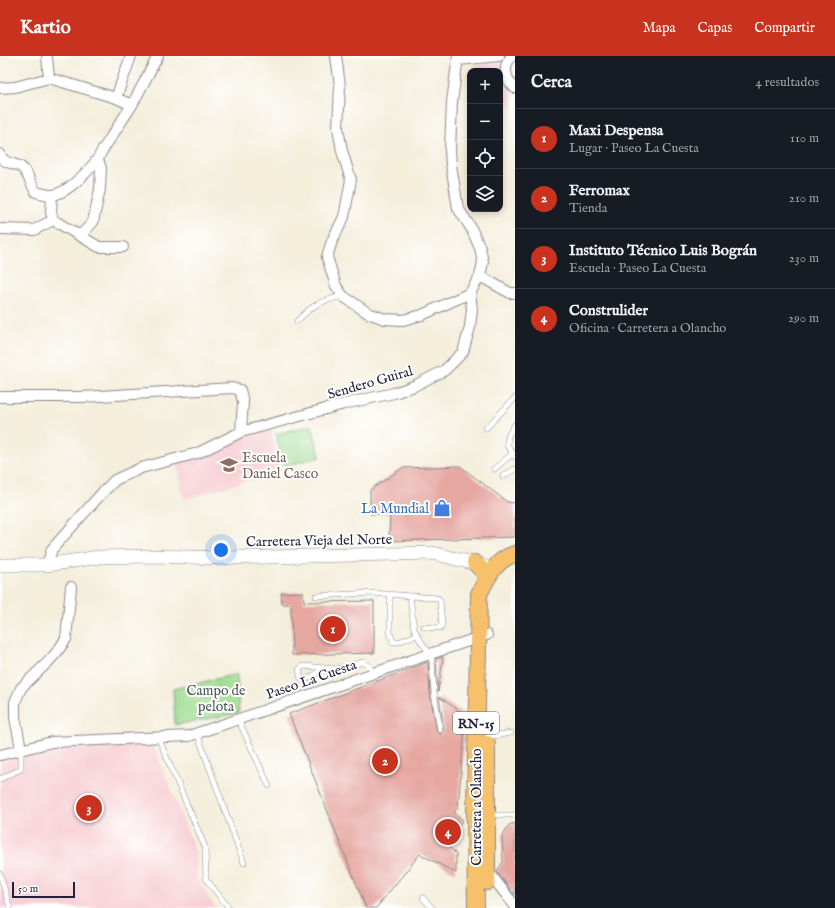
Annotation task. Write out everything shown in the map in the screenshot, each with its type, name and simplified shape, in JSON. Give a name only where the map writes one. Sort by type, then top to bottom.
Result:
[{"type":"main road","name":"Carretera a Olancho","points":[[487,908],[487,737],[479,594],[490,573],[506,556],[515,554]]},
{"type":"main road","points":[[475,564],[484,572],[490,573]]},
{"type":"main road","name":"Carretera a Olancho","points":[[476,908],[475,810],[482,637],[487,598],[496,579],[515,564]]},
{"type":"street","points":[[116,98],[131,56]]},
{"type":"street","points":[[0,154],[1,158],[5,162],[19,166],[25,171],[36,192],[52,195],[72,186],[98,159],[132,105],[158,56]]},
{"type":"street","points":[[336,56],[340,86],[338,128],[342,151],[350,180],[344,217],[332,241],[327,257],[336,286],[343,296],[368,313],[385,318],[403,320],[422,315],[470,293],[480,276],[483,262],[480,248],[471,228],[458,208],[450,150],[452,102],[458,58],[500,56]]},
{"type":"street","points":[[512,56],[506,65],[506,72],[507,78],[515,88]]},
{"type":"street","points":[[47,57],[49,78]]},
{"type":"street","points":[[0,88],[15,87],[49,78],[116,98],[132,105]]},
{"type":"street","points":[[80,236],[94,222],[100,189],[101,168],[98,159]]},
{"type":"street","points":[[52,195],[50,212],[53,220],[99,247],[123,247]]},
{"type":"street","points":[[0,229],[34,230],[53,220]]},
{"type":"street","points":[[480,276],[510,292],[515,293]]},
{"type":"street","name":"Sendero Guiral","points":[[47,565],[52,549],[102,493],[116,480],[140,468],[198,453],[241,432],[337,406],[394,393],[414,386],[445,370],[463,352],[470,327],[472,309],[470,293]]},
{"type":"street","points":[[0,397],[83,397],[232,388],[240,390],[243,402],[241,432]]},
{"type":"street","name":"Carretera Vieja del Norte","points":[[0,565],[47,565],[99,557],[153,556],[224,558],[433,553],[475,564]]},
{"type":"street","points":[[21,749],[15,717],[15,702],[20,688],[48,662],[66,639],[71,587]]},
{"type":"street","name":"Paseo La Cuesta","points":[[0,755],[52,742],[188,736],[482,637]]},
{"type":"street","points":[[487,870],[515,906]]},
{"type":"lane","points":[[297,321],[312,306],[343,296]]},
{"type":"lane","points":[[486,428],[515,398]]},
{"type":"lane","points":[[494,469],[514,455],[507,445],[507,441],[510,431],[515,424]]},
{"type":"lane","points":[[503,476],[515,469]]},
{"type":"lane","points":[[316,596],[372,593],[437,598],[440,600],[442,625],[440,628],[424,627]]},
{"type":"lane","points":[[390,595],[390,632],[393,642],[398,642],[416,635]]},
{"type":"lane","points":[[410,596],[414,630],[430,654],[432,661],[434,693],[440,730]]},
{"type":"lane","points":[[323,668],[337,669],[363,662],[368,665],[374,673]]},
{"type":"lane","points":[[238,719],[269,786]]},
{"type":"lane","points":[[197,733],[244,863]]},
{"type":"lane","points":[[487,737],[511,734]]},
{"type":"lane","points":[[158,738],[205,847],[206,879],[229,908]]},
{"type":"lane","points":[[0,779],[21,770],[21,749]]},
{"type":"lane","points":[[488,815],[515,815]]},
{"type":"lane","points":[[0,874],[10,908]]},
{"type":"lane","points":[[423,898],[432,908]]},
{"type":"shaded area","points":[[508,61],[513,104],[503,106],[503,68],[471,68],[471,66]]},
{"type":"shaded area","name":"Escuela Daniel Casco","points":[[271,429],[281,471],[184,499],[177,460],[245,433]]},
{"type":"shaded area","points":[[153,744],[197,855],[196,877],[215,908],[0,908],[0,760],[54,746]]},
{"type":"green space","points":[[312,425],[320,457],[284,466],[276,434]]},
{"type":"green space","name":"Campo de pelota","points":[[237,674],[239,713],[175,725],[173,689]]},
{"type":"building","name":"La Mundial","points":[[460,466],[507,502],[515,503],[515,537],[389,541],[390,514],[370,514],[370,490],[402,468]]},
{"type":"building","points":[[303,592],[304,602],[374,601],[374,653],[292,655],[291,604],[282,604],[281,593]]},
{"type":"building","points":[[443,657],[438,692],[436,659]]},
{"type":"building","points":[[428,662],[430,694],[437,732],[441,734],[444,730],[439,697],[466,715],[458,807],[454,812],[463,820],[446,844],[456,854],[456,873],[420,854],[376,908],[366,908],[289,714]]},
{"type":"building","points":[[515,823],[515,895],[497,872],[503,862],[502,836],[509,825]]},
{"type":"place","name":"Escuela Daniel Casco","points":[[229,465]]},
{"type":"place","name":"La Mundial","points":[[442,508]]},
{"type":"place","name":"Maxi Despensa","points":[[333,629]]},
{"type":"place","name":"Ferromax","points":[[385,761]]},
{"type":"place","name":"Instituto Técnico Luis Bográn","points":[[89,808]]},
{"type":"place","name":"Construlider","points":[[448,832]]}]
